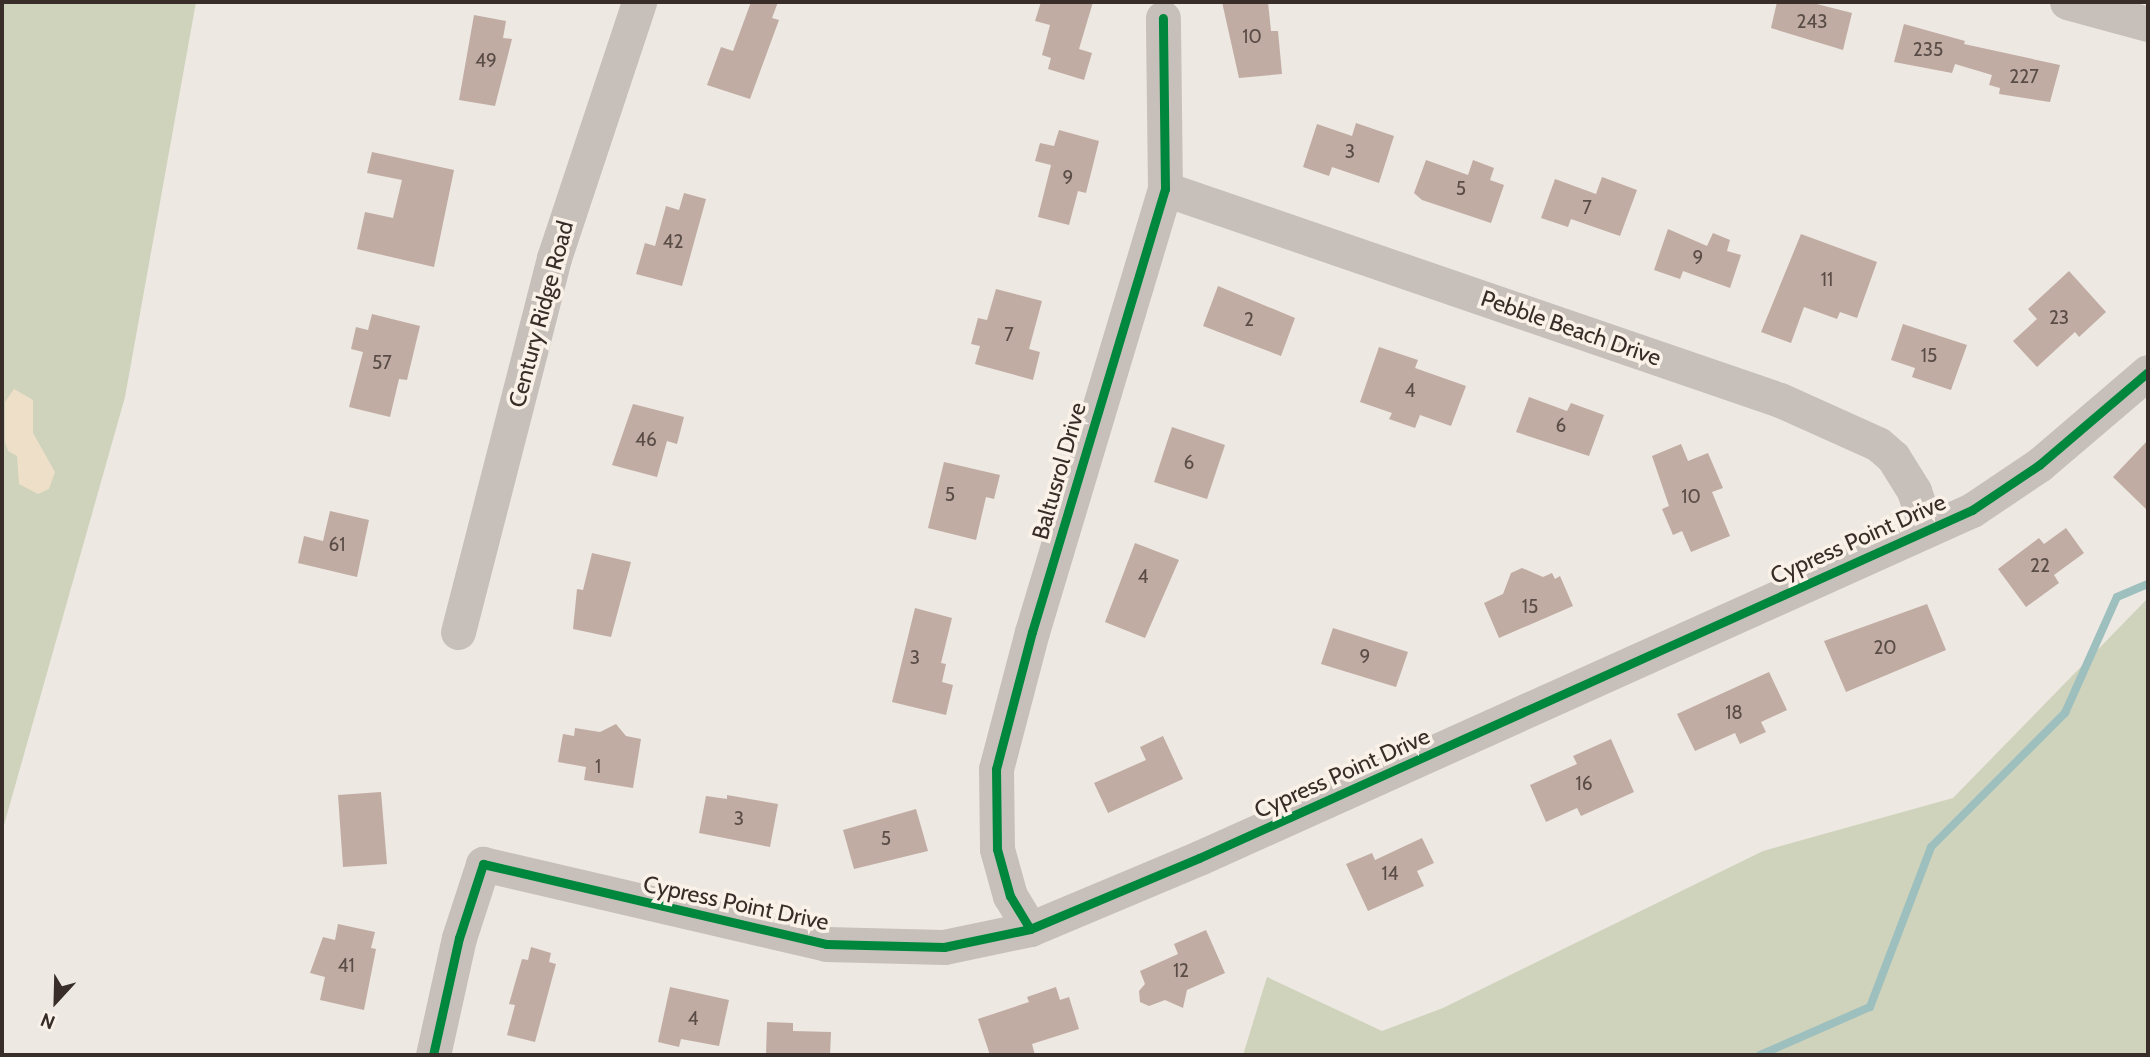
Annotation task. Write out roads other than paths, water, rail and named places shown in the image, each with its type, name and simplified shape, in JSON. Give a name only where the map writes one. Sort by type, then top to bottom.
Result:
[{"type":"street","name":"Century Ridge Road","points":[[458,632],[554,258],[639,2]]},
{"type":"street","points":[[2067,2],[2131,11]]},
{"type":"street","name":"Baltusrol Drive","points":[[1030,929],[1010,896],[998,849],[996,769],[1032,632],[1165,189],[1163,18]]},
{"type":"street","name":"Pebble Beach Drive","points":[[1165,189],[1780,400],[1878,444],[1893,457],[1914,491],[1927,528]]},
{"type":"street","name":"Cypress Point Drive","points":[[433,1055],[459,938],[483,864],[826,944],[944,947],[1030,929],[1199,858],[1972,510],[2039,465],[2148,372]]},
{"type":"waterway","points":[[1760,1055],[1870,1007],[1931,847],[2065,713],[2117,597],[2148,584]]}]
